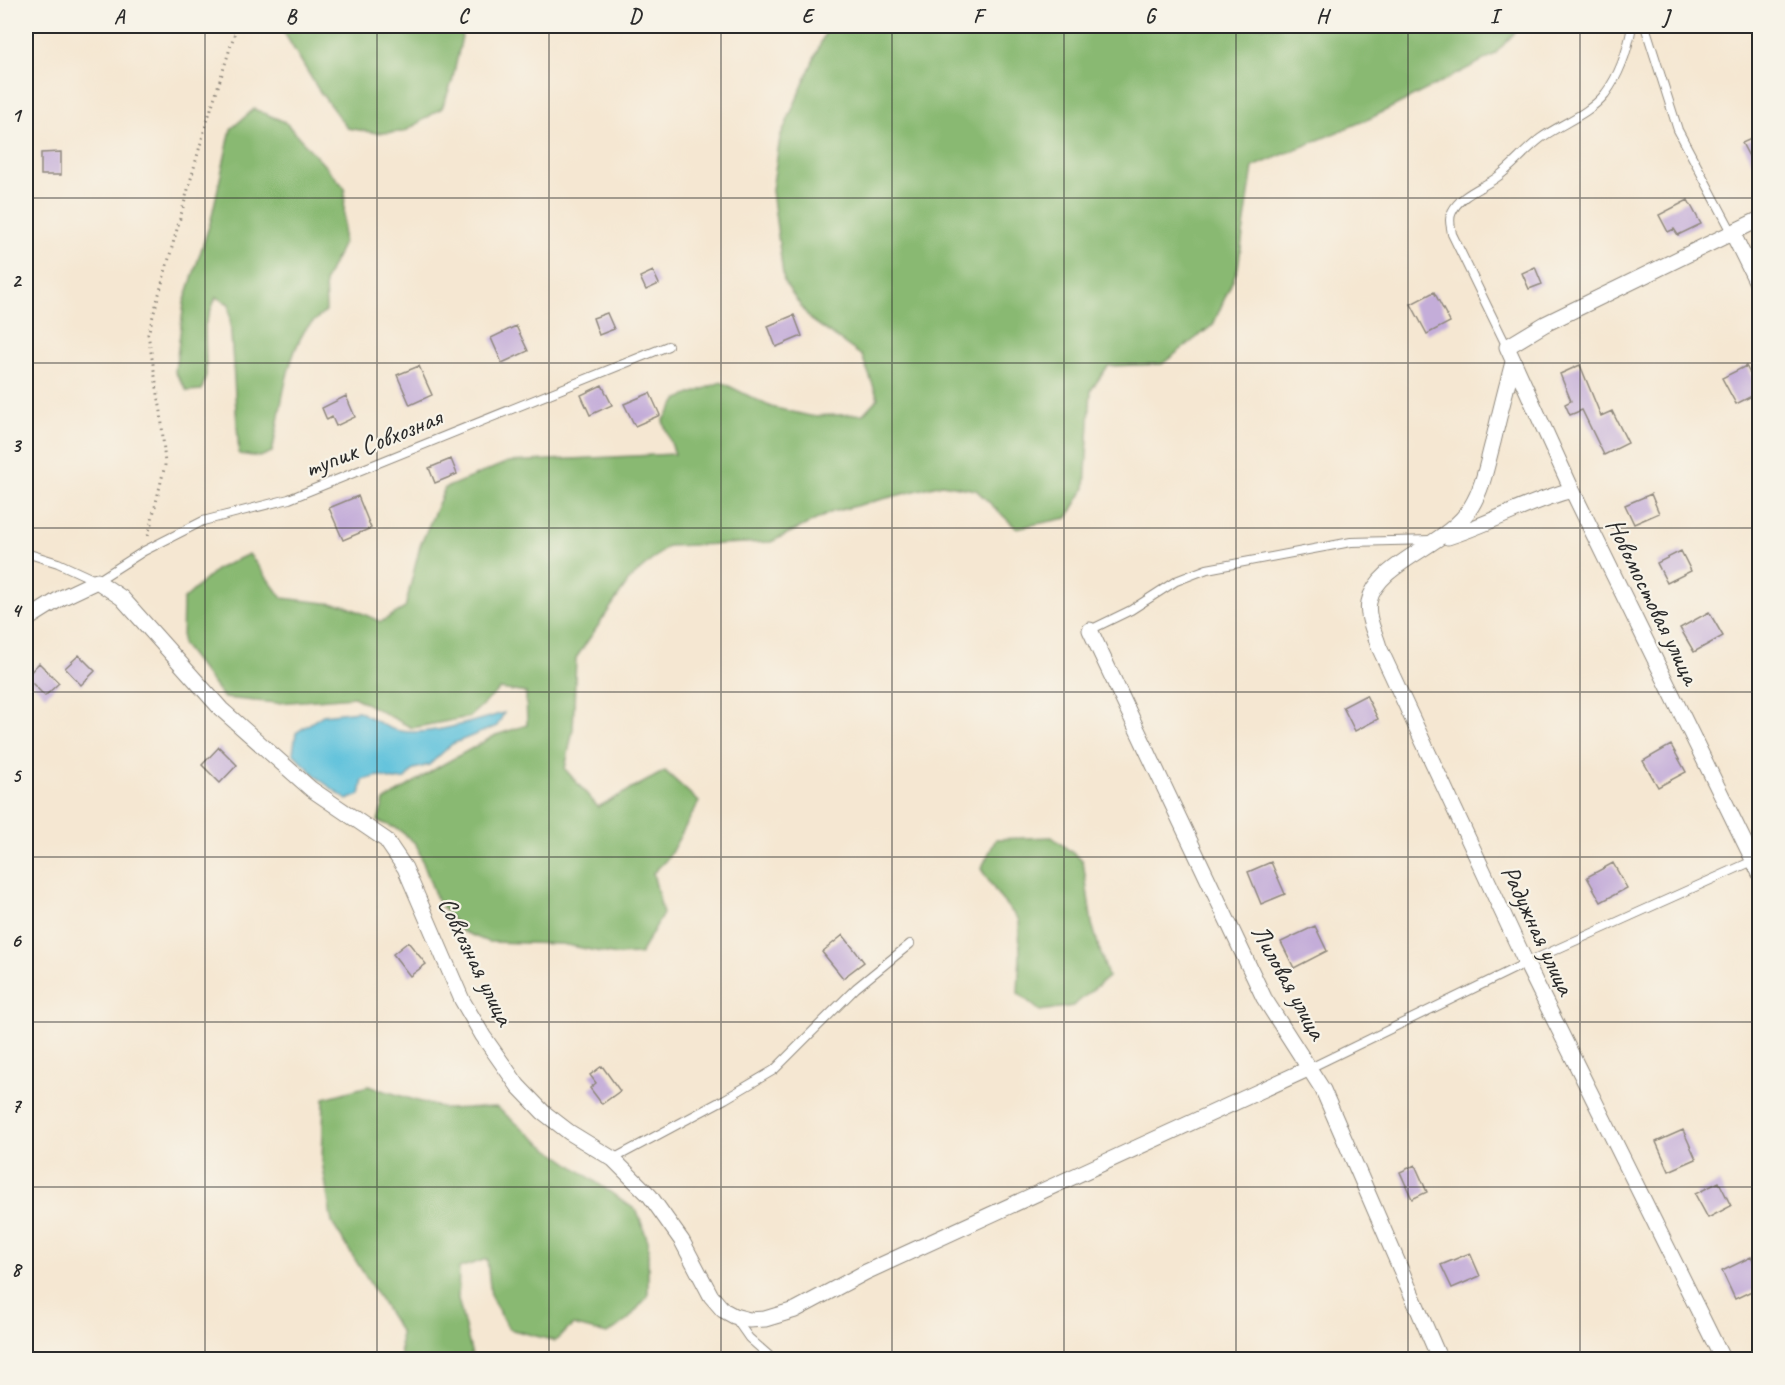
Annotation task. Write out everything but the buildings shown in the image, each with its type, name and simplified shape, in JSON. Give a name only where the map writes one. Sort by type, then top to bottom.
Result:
[{"type":"street","points":[[1507,347],[1545,324],[1760,219]]},
{"type":"street","points":[[1732,232],[1760,289]]},
{"type":"street","name":"Новомостовая улица","points":[[1507,347],[1572,490],[1757,864]]},
{"type":"street","points":[[1439,539],[1457,526],[1472,507],[1483,481],[1513,362]]},
{"type":"street","points":[[1439,539],[1470,530],[1549,496],[1572,490]]},
{"type":"street","name":"Радужная улица","points":[[1439,539],[1396,566],[1376,587],[1369,602],[1369,615],[1379,647],[1527,963],[1723,1359]]},
{"type":"street","points":[[26,620],[61,598],[97,581]]},
{"type":"street","name":"Совхозная улица","points":[[97,581],[122,598],[221,709],[311,789],[386,840],[405,868],[462,1000],[483,1036],[518,1086],[543,1112],[569,1132],[613,1159],[650,1196],[682,1240],[711,1296],[723,1310],[734,1316]]},
{"type":"street","name":"Лиловая улица","points":[[1090,630],[1264,998],[1323,1090],[1440,1359]]},
{"type":"street","points":[[734,1316],[749,1320],[765,1319],[795,1310],[877,1267],[1310,1068]]},
{"type":"lane","points":[[1507,347],[1452,234],[1449,220],[1453,210],[1463,199],[1498,177],[1541,138],[1590,109],[1605,93],[1620,69],[1632,26]]},
{"type":"lane","points":[[1645,26],[1678,130],[1732,232]]},
{"type":"lane","name":"тупик Совхозная","points":[[97,581],[144,551],[203,521],[289,499],[668,346]]},
{"type":"lane","points":[[1090,630],[1131,610],[1176,581],[1207,569],[1351,542],[1439,539]]},
{"type":"lane","points":[[26,553],[58,563],[97,581]]},
{"type":"lane","points":[[1310,1068],[1527,963],[1757,864]]},
{"type":"lane","points":[[613,1159],[725,1100],[774,1070],[856,988],[910,944]]},
{"type":"lane","points":[[734,1316],[750,1338],[774,1359]]},
{"type":"path","points":[[144,551],[165,465],[161,412],[148,334],[202,139],[237,26]]},
{"type":"green space","points":[[280,26],[460,26],[463,32],[452,82],[442,108],[404,132],[377,133],[347,128],[318,89]]},
{"type":"green space","points":[[828,26],[1521,26],[1494,55],[1371,118],[1253,167],[1238,268],[1213,325],[1162,364],[1108,366],[1091,390],[1085,488],[1067,518],[1016,528],[976,490],[942,484],[832,512],[771,542],[668,546],[630,579],[576,658],[573,729],[565,769],[598,807],[665,771],[699,802],[668,858],[653,873],[663,914],[640,954],[616,955],[562,944],[488,942],[461,931],[437,900],[416,844],[398,829],[378,821],[384,801],[496,735],[527,725],[526,693],[500,689],[469,717],[412,728],[354,697],[277,703],[224,698],[182,644],[183,600],[217,569],[249,554],[282,598],[344,605],[381,622],[405,608],[420,546],[445,488],[508,462],[675,454],[663,421],[678,399],[721,382],[771,407],[810,416],[863,414],[878,398],[862,356],[810,319],[784,282],[772,190],[780,138]]},
{"type":"green space","points":[[254,109],[285,122],[345,188],[343,243],[325,281],[326,311],[307,327],[298,343],[284,390],[272,452],[260,457],[239,454],[229,304],[216,297],[205,325],[206,375],[202,390],[187,391],[175,372],[184,303],[211,220],[231,129]]},
{"type":"green space","points":[[1052,837],[1083,861],[1092,924],[1108,977],[1073,1006],[1040,1011],[1018,993],[1019,920],[1000,898],[981,869],[996,839]]},
{"type":"green space","points":[[368,1086],[445,1109],[496,1107],[546,1147],[637,1211],[648,1241],[648,1296],[628,1320],[607,1334],[573,1325],[555,1341],[509,1329],[491,1297],[487,1259],[459,1268],[458,1299],[473,1359],[401,1359],[400,1331],[332,1223],[322,1161],[324,1098]]},
{"type":"water","points":[[358,711],[392,729],[404,732],[448,728],[504,713],[497,726],[452,744],[429,765],[414,769],[405,779],[394,780],[379,776],[363,780],[360,795],[347,800],[319,779],[293,753],[296,733],[323,715]]}]
